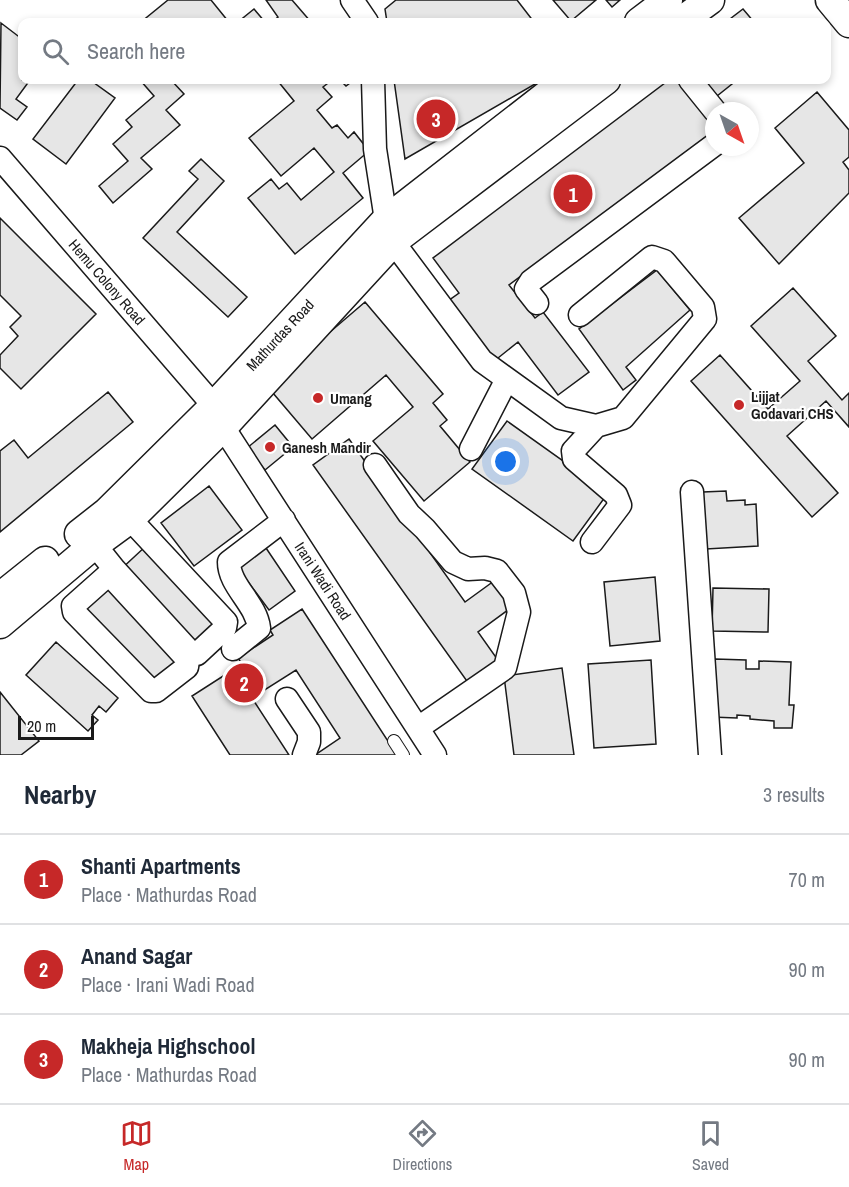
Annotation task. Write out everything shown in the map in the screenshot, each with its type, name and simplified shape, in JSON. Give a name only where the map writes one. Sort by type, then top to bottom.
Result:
[{"type":"street","points":[[352,0],[364,18]]},
{"type":"street","points":[[644,18],[668,0]]},
{"type":"street","points":[[685,18],[710,0]]},
{"type":"street","points":[[830,0],[849,23]]},
{"type":"street","points":[[373,84],[375,149],[391,230],[400,251],[482,361],[561,418],[596,426],[623,418],[705,319],[703,307],[664,261],[652,257],[580,315]]},
{"type":"street","name":"Mathurdas Road","points":[[0,597],[107,512],[219,417],[391,230],[561,84]]},
{"type":"street","points":[[391,230],[600,84]]},
{"type":"street","points":[[693,84],[708,102]]},
{"type":"street","points":[[537,303],[526,289],[531,281],[705,152]]},
{"type":"street","name":"Hemu Colony Road","points":[[0,158],[219,417]]},
{"type":"street","points":[[471,449],[507,379]]},
{"type":"street","points":[[0,624],[135,514],[219,417]]},
{"type":"street","name":"Irani Wadi Road","points":[[219,417],[435,755]]},
{"type":"street","points":[[592,542],[620,505],[616,495],[574,459],[573,451],[596,426]]},
{"type":"street","points":[[375,465],[409,514],[453,562],[468,569],[486,568],[497,571],[514,593],[519,612],[505,668],[418,728]]},
{"type":"street","points":[[692,492],[710,755]]},
{"type":"street","points":[[92,547],[191,653],[197,654],[225,628],[226,622],[135,514]]},
{"type":"street","points":[[135,514],[186,567]]},
{"type":"street","points":[[234,649],[259,628],[258,618],[229,572],[229,562],[284,520]]},
{"type":"street","points":[[92,547],[109,574],[188,660],[186,667],[156,691],[151,691],[74,612],[73,606],[109,574]]},
{"type":"street","points":[[287,699],[309,732],[309,742],[304,755]]},
{"type":"lane","points":[[394,741],[403,755]]},
{"type":"building","points":[[168,0],[211,0],[226,18],[146,18]]},
{"type":"building","points":[[266,0],[292,0],[308,18],[277,18]]},
{"type":"building","points":[[396,0],[517,0],[531,18],[386,18],[385,9]]},
{"type":"building","points":[[553,0],[596,0],[575,18],[568,18]]},
{"type":"building","points":[[606,0],[620,0],[612,7]]},
{"type":"building","points":[[254,9],[262,18],[243,18]]},
{"type":"building","points":[[743,9],[751,18],[731,18]]},
{"type":"building","points":[[1,23],[18,36],[18,84],[27,84],[16,99],[27,107],[17,120],[0,108]]},
{"type":"building","points":[[75,84],[96,84],[115,98],[66,164],[33,139]]},
{"type":"building","points":[[144,84],[175,84],[184,94],[166,110],[180,125],[141,158],[152,169],[113,203],[99,186],[128,161],[113,144],[132,127],[126,120],[154,96]]},
{"type":"building","points":[[280,84],[327,84],[323,87],[332,97],[317,110],[332,128],[337,125],[348,138],[354,132],[369,151],[343,173],[363,198],[295,254],[248,198],[271,179],[279,189],[287,183],[301,200],[334,172],[314,148],[281,176],[249,138],[294,101]]},
{"type":"building","points":[[395,84],[535,84],[405,159]]},
{"type":"building","points":[[664,84],[681,84],[705,115],[705,138],[509,285],[535,318],[543,312],[589,372],[558,395],[518,342],[493,362],[448,301],[459,293],[433,258]]},
{"type":"building","points":[[708,84],[732,84],[717,96]]},
{"type":"building","points":[[817,92],[849,130],[849,157],[843,162],[849,170],[849,193],[779,264],[739,218],[804,163],[775,128]]},
{"type":"building","points":[[201,159],[224,181],[177,232],[247,297],[228,317],[143,238],[198,179],[189,171]]},
{"type":"building","points":[[0,218],[96,314],[21,389],[0,368],[0,355],[18,336],[10,327],[21,316],[0,295]]},
{"type":"building","points":[[657,270],[690,310],[626,367],[636,380],[623,390],[579,329]]},
{"type":"building","name":"Lijjat Godavari CHS","points":[[793,288],[836,336],[808,361],[842,400],[849,393],[849,427],[826,401],[787,436],[838,493],[812,517],[691,381],[720,355],[768,409],[800,381],[751,326]]},
{"type":"building","name":"Umang","points":[[365,302],[443,394],[433,403],[447,420],[440,426],[470,462],[424,501],[373,441],[413,407],[386,375],[312,439],[267,386]]},
{"type":"building","points":[[108,392],[133,422],[0,532],[0,451],[14,440],[28,458]]},
{"type":"building","points":[[507,421],[608,493],[573,541],[472,469]]},
{"type":"building","name":"Ganesh Mandir","points":[[275,425],[293,447],[265,470],[247,448]]},
{"type":"building","points":[[349,439],[465,602],[494,581],[512,607],[478,632],[500,663],[469,684],[313,465]]},
{"type":"building","points":[[209,486],[242,530],[194,566],[161,523]]},
{"type":"building","points":[[726,491],[727,501],[745,500],[745,505],[756,504],[758,546],[706,549],[703,492]]},
{"type":"building","points":[[147,545],[220,624],[192,650],[119,571]]},
{"type":"building","points":[[264,545],[295,591],[269,610],[234,563]]},
{"type":"building","points":[[655,577],[660,641],[610,646],[604,582]]},
{"type":"building","points":[[108,584],[182,658],[151,688],[79,610]]},
{"type":"building","points":[[713,588],[769,589],[768,632],[712,631]]},
{"type":"building","points":[[302,609],[397,755],[315,755],[340,738],[296,670],[252,698],[289,755],[230,755],[192,696],[242,664],[238,658],[273,635],[270,630]]},
{"type":"building","points":[[56,642],[118,698],[106,712],[99,706],[92,715],[98,720],[88,731],[26,675]]},
{"type":"building","points":[[715,659],[746,660],[746,669],[759,669],[759,661],[791,662],[789,705],[794,705],[792,728],[774,728],[774,721],[750,719],[750,716],[711,717]]},
{"type":"building","points":[[651,660],[656,744],[594,748],[588,664]]},
{"type":"building","points":[[562,668],[574,755],[514,755],[504,676]]},
{"type":"building","points":[[0,692],[39,741],[21,755],[0,755]]},
{"type":"place","name":"Makheja Highschool","points":[[436,119]]},
{"type":"place","name":"Shanti Apartments","points":[[573,194]]},
{"type":"place","name":"Umang","points":[[318,398]]},
{"type":"place","name":"Lijjat Godavari CHS","points":[[739,405]]},
{"type":"place","name":"Ganesh Mandir","points":[[270,447]]},
{"type":"place","name":"Anand Sagar","points":[[244,683]]}]
